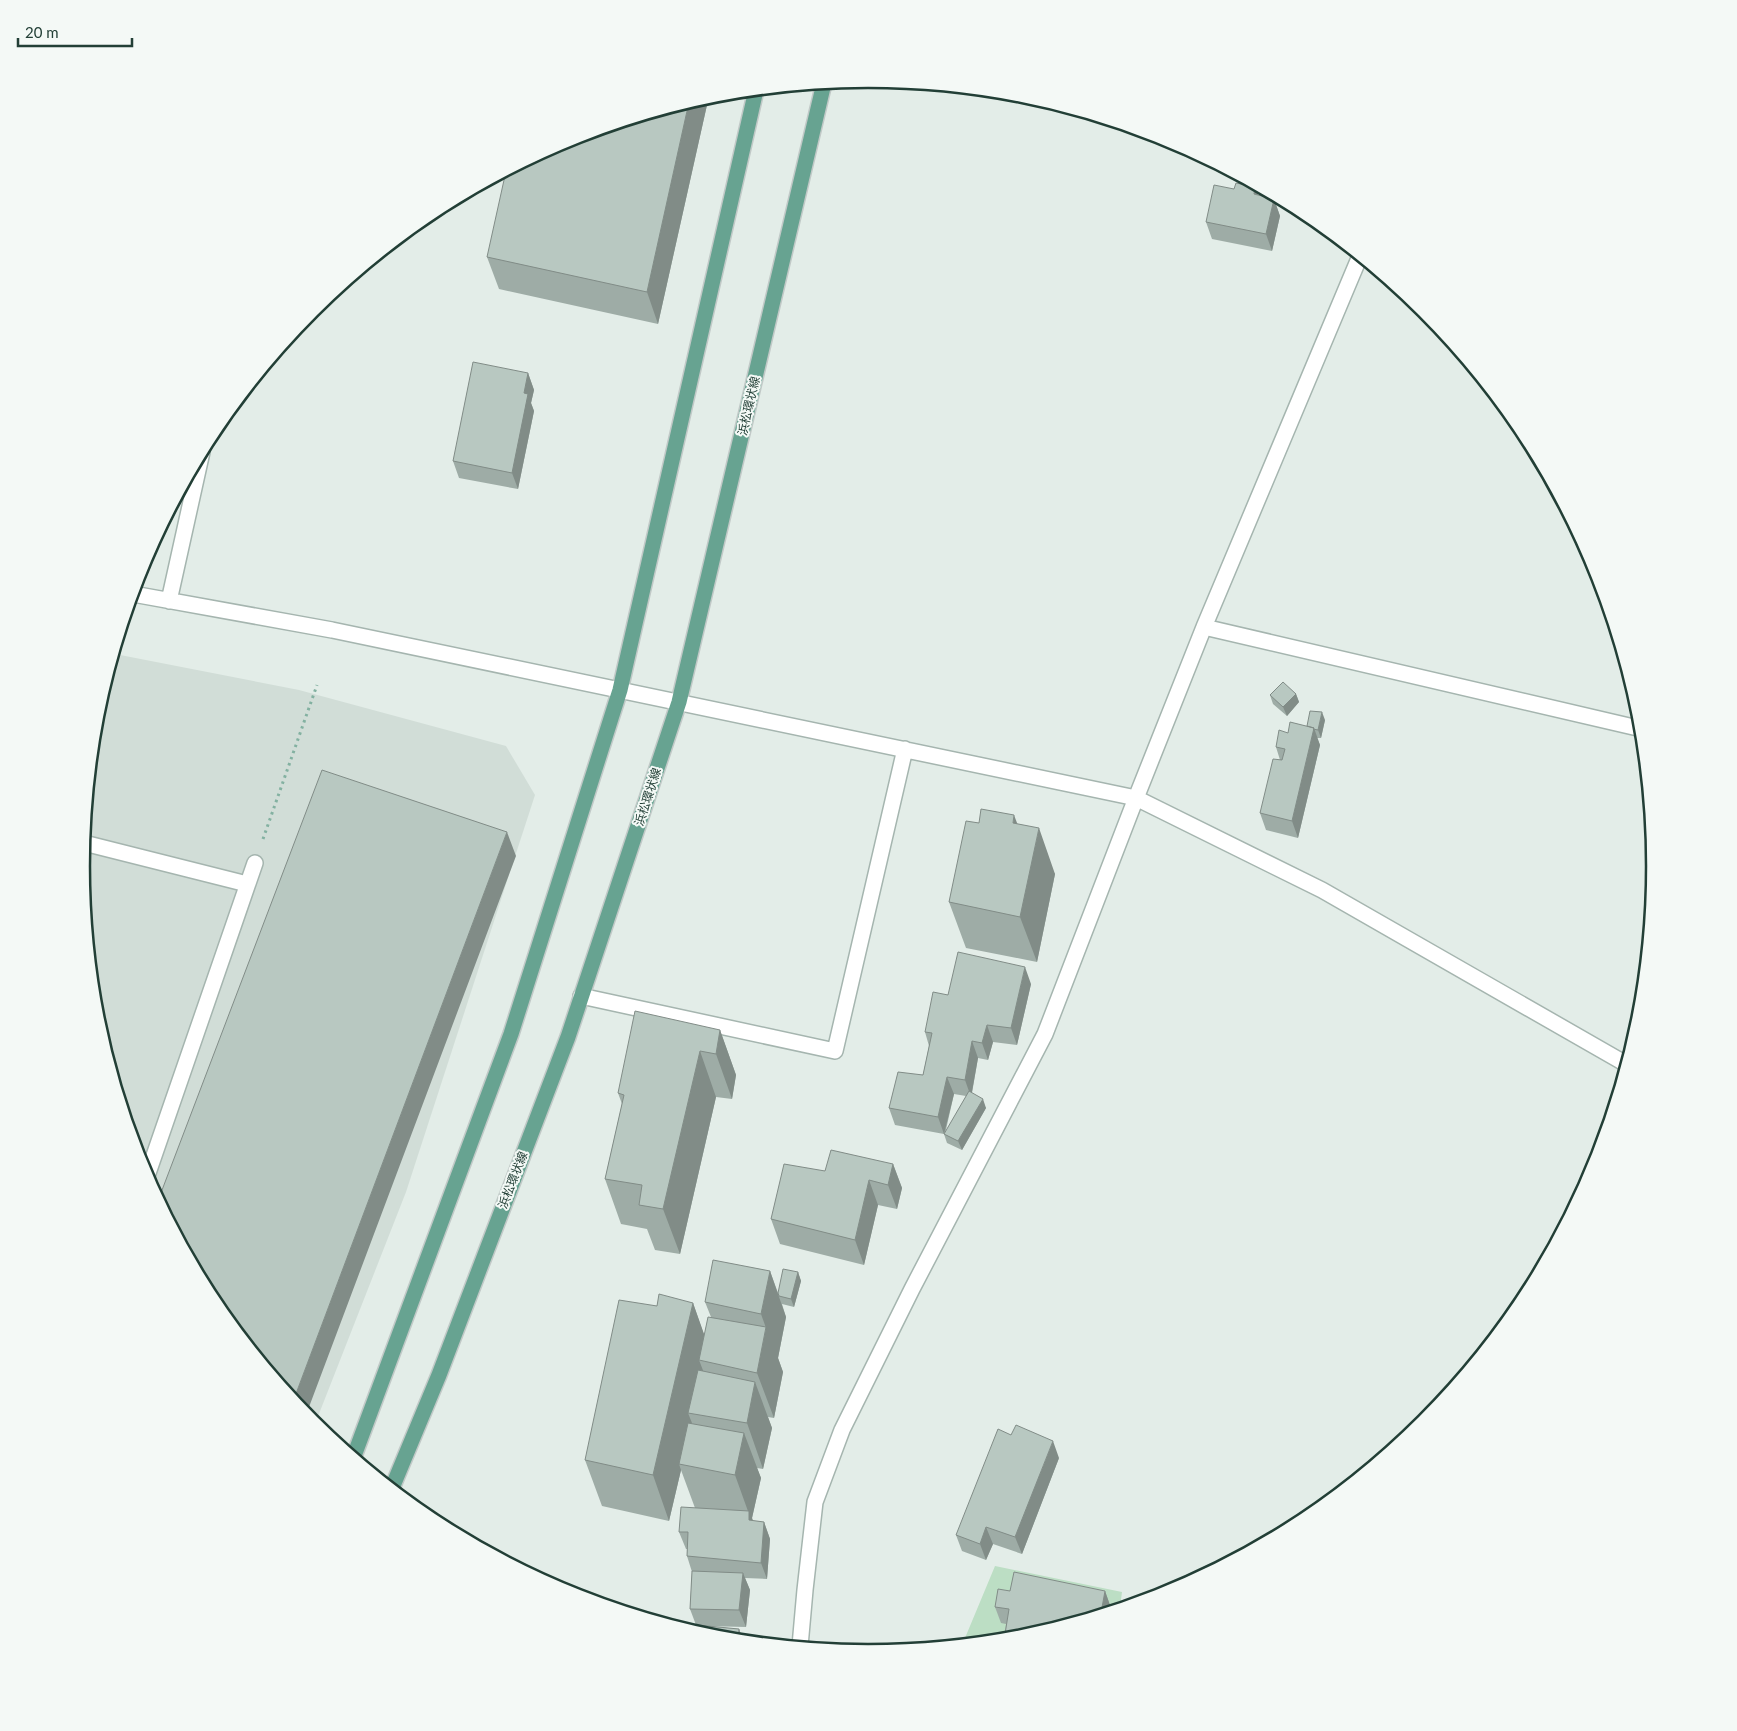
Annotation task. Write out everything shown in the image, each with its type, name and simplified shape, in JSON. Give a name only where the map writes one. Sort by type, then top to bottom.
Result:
[{"type":"main road","name":"浜松環状線","points":[[394,1482],[439,1375],[568,1037],[679,702],[823,89]]},
{"type":"main road","points":[[356,1450],[511,1034],[620,690],[755,96]]},
{"type":"street","points":[[800,1640],[804,1590],[815,1502],[842,1430],[912,1288],[1045,1034],[1204,627],[1358,261]]},
{"type":"street","points":[[169,601],[198,472]]},
{"type":"street","points":[[140,595],[332,630],[1136,798],[1322,890],[1621,1061]]},
{"type":"street","points":[[1204,627],[1634,727]]},
{"type":"street","points":[[582,996],[835,1052],[905,749]]},
{"type":"street","points":[[91,845],[247,884]]},
{"type":"street","points":[[151,1165],[255,863]]},
{"type":"path","points":[[255,863],[317,685]]},
{"type":"shaded area","points":[[120,655],[299,690],[506,746],[535,795],[406,1192],[318,1416],[251,1339],[222,1298],[195,1254],[171,1210],[150,1163],[132,1116],[117,1067],[105,1017],[97,967],[90,866],[97,764],[105,714]]},
{"type":"green space","points":[[995,1566],[1122,1592],[1121,1601],[1070,1617],[1020,1629],[965,1637]]},
{"type":"building","points":[[687,109],[647,292],[487,257],[504,178],[571,147],[618,129]]},
{"type":"building","points":[[1236,183],[1244,185],[1255,190],[1254,194],[1266,197],[1273,202],[1266,234],[1206,222],[1214,185],[1234,189]]},
{"type":"building","points":[[473,362],[528,373],[524,393],[528,394],[512,473],[453,461]]},
{"type":"building","points":[[1283,682],[1296,694],[1283,707],[1270,695]]},
{"type":"building","points":[[1310,711],[1322,712],[1318,730],[1307,726]]},
{"type":"building","points":[[1290,722],[1314,728],[1292,821],[1260,813],[1273,759],[1282,760],[1285,749],[1276,747],[1279,730],[1288,733]]},
{"type":"building","points":[[322,770],[507,832],[297,1392],[251,1339],[222,1298],[195,1254],[162,1190]]},
{"type":"building","points":[[981,809],[1014,815],[1013,823],[1039,828],[1020,917],[949,902],[966,821],[979,823]]},
{"type":"building","points":[[958,952],[1025,967],[1011,1028],[987,1025],[982,1043],[972,1041],[965,1080],[947,1077],[938,1117],[889,1108],[898,1072],[923,1075],[932,1033],[925,1032],[933,992],[948,995]]},
{"type":"building","points":[[635,1011],[720,1030],[716,1054],[700,1051],[663,1209],[639,1205],[642,1185],[605,1179],[624,1095],[618,1093]]},
{"type":"building","points":[[969,1091],[983,1099],[958,1141],[944,1134]]},
{"type":"building","points":[[831,1150],[893,1164],[888,1185],[869,1180],[855,1240],[771,1219],[784,1164],[825,1171]]},
{"type":"building","points":[[713,1260],[770,1271],[761,1314],[705,1302]]},
{"type":"building","points":[[783,1269],[798,1272],[791,1299],[779,1296],[778,1293]]},
{"type":"building","points":[[659,1294],[693,1303],[653,1475],[585,1460],[619,1300],[657,1306]]},
{"type":"building","points":[[708,1317],[766,1327],[757,1373],[699,1360]]},
{"type":"building","points":[[698,1370],[755,1382],[747,1423],[688,1413]]},
{"type":"building","points":[[688,1423],[744,1433],[735,1475],[679,1464]]},
{"type":"building","points":[[1016,1425],[1053,1441],[1015,1537],[986,1527],[980,1544],[956,1535],[998,1429],[1011,1435]]},
{"type":"building","points":[[681,1507],[749,1511],[749,1520],[764,1522],[761,1563],[687,1556],[688,1532],[679,1532]]},
{"type":"building","points":[[692,1571],[743,1573],[739,1610],[690,1609]]},
{"type":"building","points":[[1014,1572],[1105,1591],[1102,1607],[1070,1617],[1005,1631],[1009,1609],[995,1607],[998,1589],[1010,1591]]},
{"type":"building","points":[[703,1626],[739,1629],[739,1632]]}]
